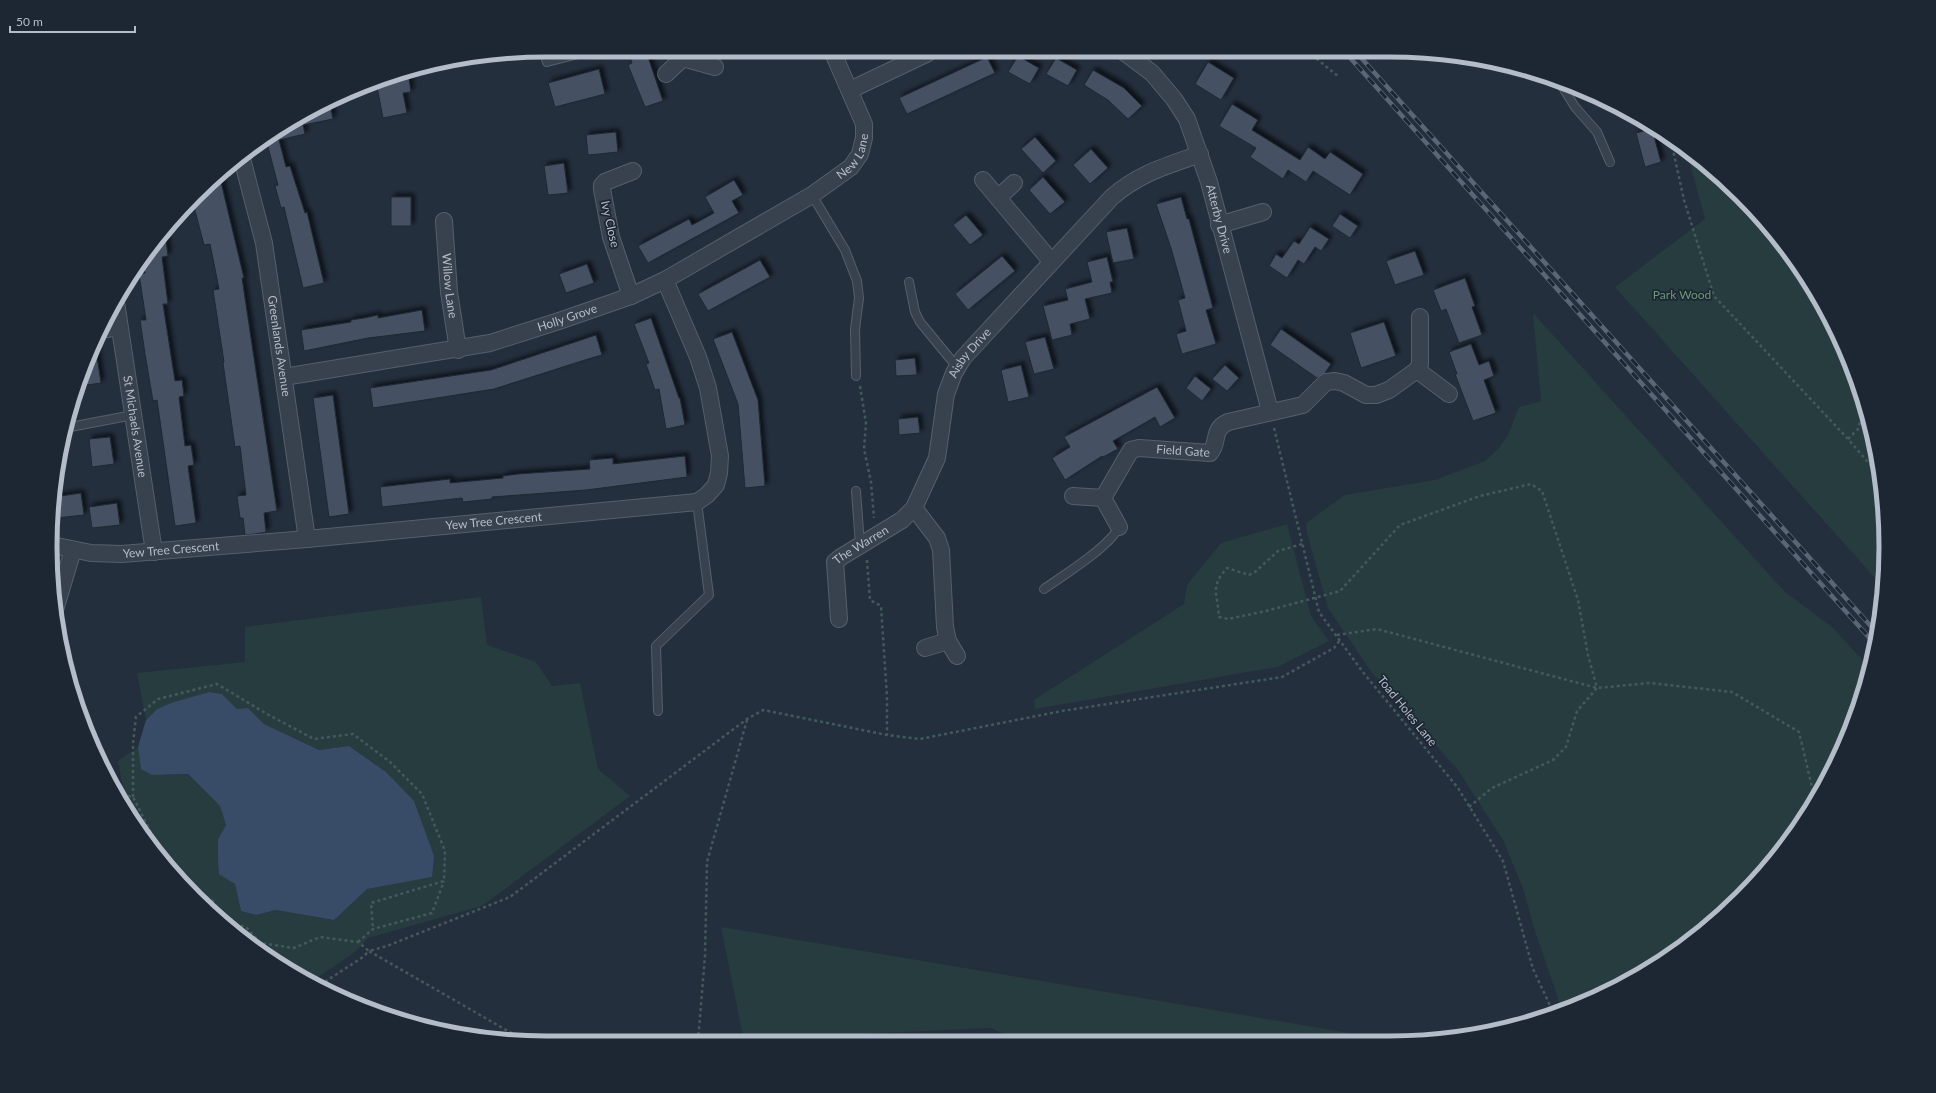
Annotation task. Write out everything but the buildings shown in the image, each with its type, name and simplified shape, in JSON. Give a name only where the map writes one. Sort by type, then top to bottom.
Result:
[{"type":"street","points":[[666,74],[681,57]]},
{"type":"street","points":[[685,57],[716,67]]},
{"type":"street","name":"New Lane","points":[[826,186],[851,167],[860,154],[864,138],[864,124],[835,57]]},
{"type":"street","points":[[850,90],[920,57]]},
{"type":"street","name":"Atterby Drive","points":[[1131,57],[1152,73],[1174,99],[1187,119],[1209,182],[1219,225],[1270,411]]},
{"type":"street","name":"Aisby Drive","points":[[914,508],[937,458],[946,394],[963,358],[1051,261],[1112,197],[1128,183],[1148,173],[1200,154]]},
{"type":"street","name":"Greenlands Avenue","points":[[243,163],[264,243],[307,539]]},
{"type":"street","name":"Ivy Close","points":[[631,296],[611,237],[602,185],[605,182],[633,171]]},
{"type":"street","points":[[982,180],[1051,261]]},
{"type":"street","points":[[998,198],[1014,184]]},
{"type":"street","name":"Holly Grove","points":[[284,377],[458,350],[490,343],[631,296],[665,280],[826,186]]},
{"type":"street","points":[[1219,225],[1263,212]]},
{"type":"street","name":"Willow Lane","points":[[444,221],[449,292],[458,350]]},
{"type":"street","points":[[665,280],[698,357],[708,388],[720,456],[719,473],[716,485],[707,495],[697,502]]},
{"type":"street","name":"St Michaels Avenue","points":[[117,312],[154,552]]},
{"type":"street","points":[[1270,411],[1303,405],[1326,382],[1335,381],[1344,383],[1366,395],[1376,395],[1388,390],[1417,370],[1420,364],[1420,317]]},
{"type":"street","points":[[108,329],[119,327]]},
{"type":"street","points":[[1417,370],[1448,394]]},
{"type":"street","name":"Field Gate","points":[[1103,498],[1131,450],[1139,448],[1207,454],[1212,450],[1217,429],[1221,425],[1270,411]]},
{"type":"street","points":[[1073,496],[1103,498],[1119,527]]},
{"type":"street","name":"Yew Tree Crescent","points":[[57,546],[104,554],[154,552],[697,502]]},
{"type":"street","points":[[914,508],[938,538],[941,550],[944,620],[948,640],[957,656]]},
{"type":"street","name":"The Warren","points":[[839,619],[836,562],[840,557],[902,520],[914,508]]},
{"type":"street","points":[[60,595],[73,550]]},
{"type":"street","points":[[925,648],[948,640]]},
{"type":"lane","points":[[545,57],[547,62],[566,57]]},
{"type":"lane","points":[[1564,89],[1575,107],[1597,132],[1610,162]]},
{"type":"lane","points":[[812,195],[845,250],[856,281],[859,298],[855,328],[856,376]]},
{"type":"lane","points":[[909,282],[915,312],[920,322],[958,367]]},
{"type":"lane","points":[[72,427],[132,415]]},
{"type":"lane","points":[[856,491],[867,541]]},
{"type":"lane","points":[[658,711],[656,646],[709,595],[697,502]]},
{"type":"lane","points":[[1044,589],[1090,556],[1116,532],[1119,527]]},
{"type":"path","points":[[1314,57],[1339,77]]},
{"type":"path","points":[[1672,147],[1684,200],[1714,296],[1848,439],[1873,468]]},
{"type":"path","points":[[856,376],[862,392],[866,422],[864,449],[872,482],[867,541],[870,600],[881,606],[887,697],[887,735]]},
{"type":"path","name":"Toad Holes Lane","points":[[1270,411],[1318,612],[1337,635],[1362,671],[1458,788],[1503,861],[1533,969],[1551,1008]]},
{"type":"path","points":[[1848,439],[1858,429],[1861,418]]},
{"type":"path","points":[[1302,544],[1278,551],[1255,572],[1249,575],[1227,568],[1218,578],[1214,591],[1218,605],[1219,617],[1228,619],[1266,611],[1340,591],[1400,525],[1480,496],[1532,484],[1542,491],[1578,600],[1588,655],[1597,688]]},
{"type":"path","points":[[1337,635],[1377,629],[1597,688],[1650,683],[1732,692],[1799,732],[1813,791]]},
{"type":"path","points":[[324,982],[363,957],[368,951],[386,946],[510,897],[747,719],[763,710],[887,735],[920,739],[1062,711],[1282,677],[1334,648],[1340,640]]},
{"type":"path","points":[[154,839],[133,797],[133,743],[136,717],[158,699],[217,684],[267,714],[314,739],[353,734],[390,762],[422,794],[445,851],[444,881],[432,913],[373,929],[358,942]]},
{"type":"path","points":[[1469,807],[1492,788],[1552,760],[1566,747],[1577,711],[1597,688]]},
{"type":"path","points":[[698,1036],[705,956],[707,862],[747,719]]},
{"type":"path","points":[[126,796],[133,797]]},
{"type":"path","points":[[373,929],[371,903],[444,881]]},
{"type":"path","points":[[201,894],[213,901],[218,909]]},
{"type":"path","points":[[235,924],[246,926],[260,943],[294,948],[320,937],[358,942],[368,951],[515,1035]]},
{"type":"green space","name":"Park Wood","points":[[1689,160],[1736,200],[1758,224],[1797,275],[1829,330],[1853,389],[1870,451],[1878,514],[1878,581],[1615,287],[1705,219]]},
{"type":"green space","points":[[1533,313],[1784,591],[1833,628],[1865,662],[1853,704],[1829,763],[1797,818],[1758,869],[1736,893],[1712,915],[1661,954],[1606,986],[1560,1005],[1532,922],[1524,891],[1503,840],[1458,770],[1372,673],[1328,608],[1307,533],[1306,523],[1345,495],[1435,480],[1485,461],[1499,448],[1508,435],[1519,407],[1541,401]]},
{"type":"green space","points":[[1287,524],[1311,616],[1329,641],[1277,667],[1035,709],[1034,700],[1184,604],[1187,585],[1221,543]]},
{"type":"green space","points":[[481,597],[487,645],[536,662],[552,686],[580,683],[598,769],[630,796],[482,906],[368,938],[355,952],[316,978],[275,954],[249,935],[200,893],[158,844],[139,818],[124,792],[118,761],[138,747],[141,769],[168,775],[187,774],[220,806],[226,825],[218,839],[235,884],[241,911],[256,915],[276,910],[334,920],[366,889],[432,877],[386,772],[349,746],[319,750],[264,724],[248,708],[237,709],[222,694],[209,692],[171,703],[157,709],[146,720],[137,673],[245,662],[245,627]]},
{"type":"green space","points":[[721,927],[1367,1036],[1008,1036],[991,1028],[817,1036],[743,1036]]},
{"type":"water","points":[[209,692],[222,694],[237,709],[248,708],[264,724],[319,750],[349,746],[386,772],[414,801],[434,856],[432,877],[367,889],[334,920],[276,910],[256,915],[241,911],[235,884],[219,874],[218,839],[226,825],[220,806],[188,774],[152,775],[141,769],[138,747],[146,720],[157,709],[171,703]]},
{"type":"railway","points":[[1349,57],[1870,639]]},
{"type":"railway","points":[[1360,57],[1872,628]]}]
